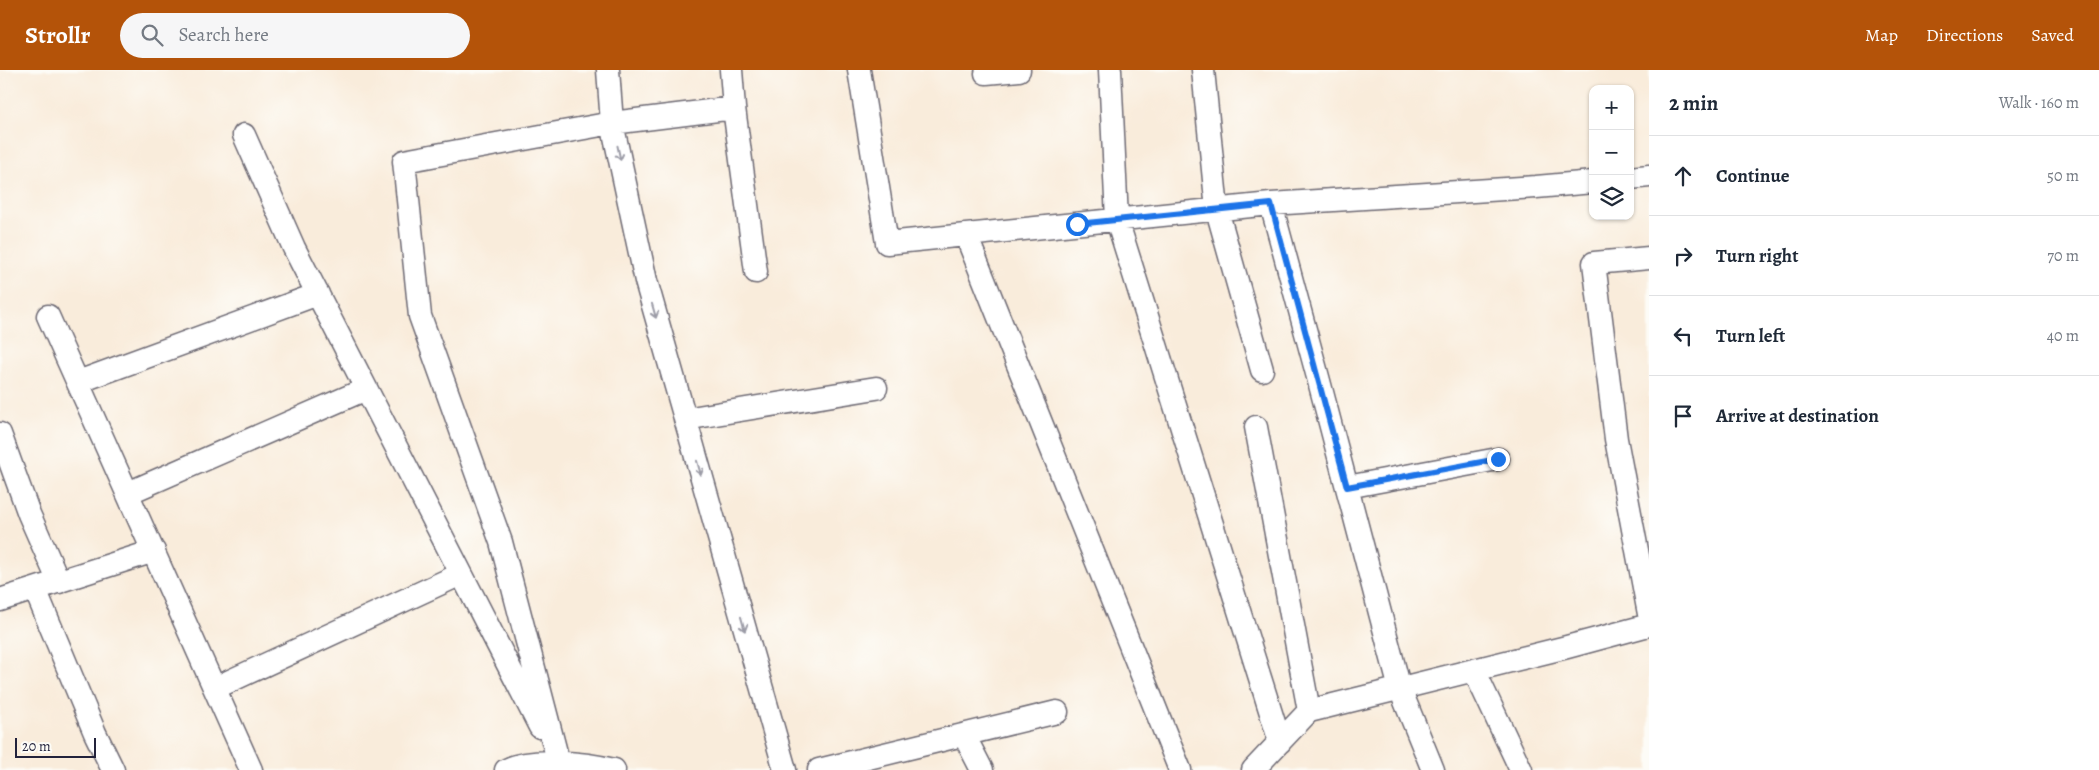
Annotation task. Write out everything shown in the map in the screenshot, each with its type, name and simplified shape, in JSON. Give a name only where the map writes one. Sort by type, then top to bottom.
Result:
[{"type":"street","points":[[608,70],[612,123],[646,281],[785,770]]},
{"type":"street","points":[[731,70],[734,108],[756,272]]},
{"type":"street","points":[[860,70],[887,243],[1271,204],[1589,182]]},
{"type":"street","points":[[986,73],[1019,70]]},
{"type":"street","points":[[1110,70],[1117,220],[1280,742]]},
{"type":"street","points":[[1203,70],[1217,210],[1262,370]]},
{"type":"street","points":[[559,764],[502,542],[420,316],[404,162],[612,123],[734,108]]},
{"type":"street","points":[[244,135],[294,248],[559,764]]},
{"type":"street","points":[[1634,178],[1649,176]]},
{"type":"street","points":[[1271,204],[1400,689],[1433,770]]},
{"type":"street","points":[[966,235],[1180,770]]},
{"type":"street","points":[[1649,258],[1594,263],[1616,439],[1649,614]]},
{"type":"street","points":[[78,382],[318,294]]},
{"type":"street","points":[[48,316],[252,770]]},
{"type":"street","points":[[685,419],[876,388]]},
{"type":"street","points":[[128,493],[366,389]]},
{"type":"street","points":[[1256,427],[1309,711]]},
{"type":"street","points":[[0,434],[29,514],[58,582]]},
{"type":"street","points":[[1347,487],[1498,459]]},
{"type":"street","points":[[0,600],[154,551]]},
{"type":"street","points":[[215,688],[461,574]]},
{"type":"street","points":[[35,589],[95,733],[113,770]]},
{"type":"street","points":[[1253,770],[1309,711],[1649,625]]},
{"type":"street","points":[[1474,670],[1521,770]]},
{"type":"street","points":[[819,770],[1057,712]]},
{"type":"street","points":[[964,735],[982,770]]},
{"type":"street","points":[[506,770],[518,764],[588,764],[614,770]]},
{"type":"route","points":[[1077,224],[1271,204],[1347,487],[1498,459]]}]
